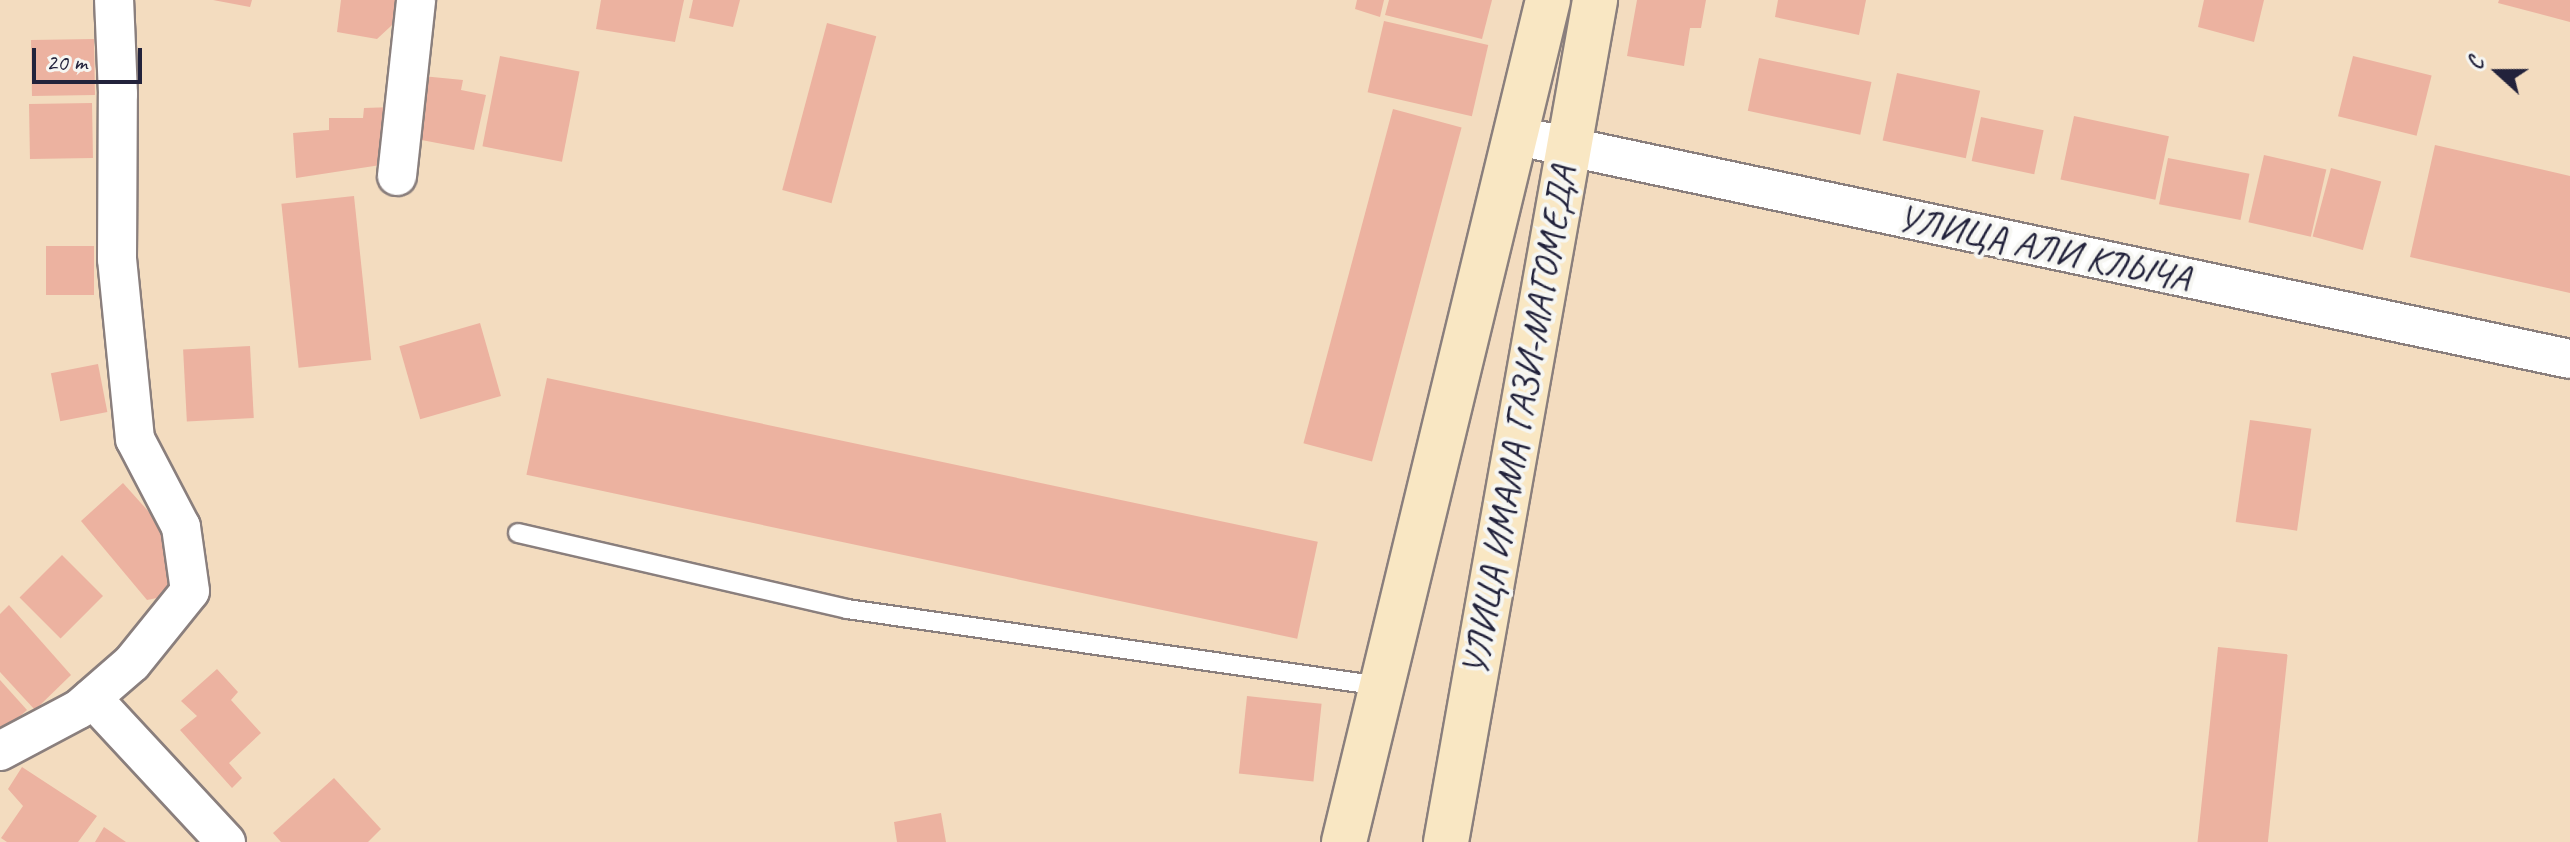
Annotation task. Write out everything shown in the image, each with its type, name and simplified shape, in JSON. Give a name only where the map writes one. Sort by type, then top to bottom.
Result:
[{"type":"main road","points":[[1344,842],[1484,256],[1518,136],[1548,0]]},
{"type":"main road","name":"УЛИЦА ИМАМА ГАЗИ-МАГОМЕДА","points":[[1446,842],[1552,255],[1566,148],[1595,0]]},
{"type":"street","points":[[0,751],[79,709],[132,663],[190,591],[181,527],[135,439],[117,259],[114,0]]},
{"type":"street","points":[[397,176],[416,0]]},
{"type":"street","name":"УЛИЦА АЛИ КЛЫЧА","points":[[1518,136],[2570,359]]},
{"type":"street","points":[[92,698],[226,842]]},
{"type":"lane","points":[[518,533],[847,609],[1381,686]]},
{"type":"building","points":[[213,0],[252,0],[250,7]]},
{"type":"building","points":[[341,0],[407,0],[405,13],[377,39],[337,32]]},
{"type":"building","points":[[601,0],[684,0],[675,42],[596,29]]},
{"type":"building","points":[[693,0],[740,0],[733,27],[689,18]]},
{"type":"building","points":[[1357,0],[1384,0],[1380,17],[1355,9]]},
{"type":"building","points":[[1389,0],[1492,0],[1482,39],[1385,15]]},
{"type":"building","points":[[1637,0],[1706,0],[1701,28],[1690,28],[1684,66],[1627,56]]},
{"type":"building","points":[[1778,0],[1866,0],[1859,35],[1775,17]]},
{"type":"building","points":[[2204,0],[2264,0],[2254,42],[2198,27]]},
{"type":"building","points":[[2499,0],[2570,0],[2570,22],[2498,3]]},
{"type":"building","points":[[1384,21],[1488,45],[1472,116],[1368,92]]},
{"type":"building","points":[[827,23],[876,36],[831,203],[782,190]]},
{"type":"building","points":[[94,39],[95,95],[32,96],[31,40]]},
{"type":"building","points":[[500,56],[580,71],[562,162],[482,146]]},
{"type":"building","points":[[2353,56],[2432,76],[2417,136],[2338,116]]},
{"type":"building","points":[[1759,58],[1871,82],[1860,135],[1748,111]]},
{"type":"building","points":[[1897,73],[1980,91],[1966,158],[1883,140]]},
{"type":"building","points":[[422,76],[463,80],[461,90],[486,95],[474,150],[411,138]]},
{"type":"building","points":[[92,103],[93,158],[30,159],[29,104]]},
{"type":"building","points":[[394,107],[387,164],[296,178],[293,133],[329,130],[329,118],[363,118],[364,108]]},
{"type":"building","points":[[1393,109],[1462,127],[1372,462],[1303,443]]},
{"type":"building","points":[[2074,116],[2169,136],[2155,200],[2060,180]]},
{"type":"building","points":[[1981,117],[2044,130],[2034,174],[1972,161]]},
{"type":"building","points":[[2435,145],[2570,176],[2570,293],[2410,257]]},
{"type":"building","points":[[2264,155],[2326,169],[2311,237],[2248,222]]},
{"type":"building","points":[[2168,158],[2249,174],[2241,220],[2159,204]]},
{"type":"building","points":[[2331,168],[2381,181],[2363,250],[2313,237]]},
{"type":"building","points":[[354,196],[371,360],[299,368],[281,204]]},
{"type":"building","points":[[46,246],[94,246],[94,295],[46,295]]},
{"type":"building","points":[[480,323],[501,396],[420,419],[399,346]]},
{"type":"building","points":[[250,346],[254,418],[187,421],[183,350]]},
{"type":"building","points":[[98,364],[107,412],[60,421],[51,373]]},
{"type":"building","points":[[547,378],[1318,542],[1297,639],[526,475]]},
{"type":"building","points":[[2250,420],[2311,429],[2297,531],[2236,522]]},
{"type":"building","points":[[123,483],[166,531],[181,578],[162,597],[147,600],[81,521]]},
{"type":"building","points":[[62,555],[103,596],[61,638],[20,597]]},
{"type":"building","points":[[9,605],[71,675],[35,710],[0,672],[0,614]]},
{"type":"building","points":[[2218,647],[2288,654],[2268,842],[2198,842]]},
{"type":"building","points":[[217,669],[238,692],[231,700],[261,733],[229,763],[242,778],[232,788],[180,730],[197,716],[181,701]]},
{"type":"building","points":[[0,680],[27,710],[0,734]]},
{"type":"building","points":[[1247,696],[1322,704],[1313,781],[1239,774]]},
{"type":"building","points":[[22,767],[97,816],[78,842],[7,842],[1,838],[23,806],[8,789]]},
{"type":"building","points":[[334,778],[381,829],[368,842],[281,842],[273,833]]},
{"type":"building","points":[[941,813],[946,842],[897,842],[894,822]]},
{"type":"building","points":[[104,827],[126,842],[95,842]]}]
